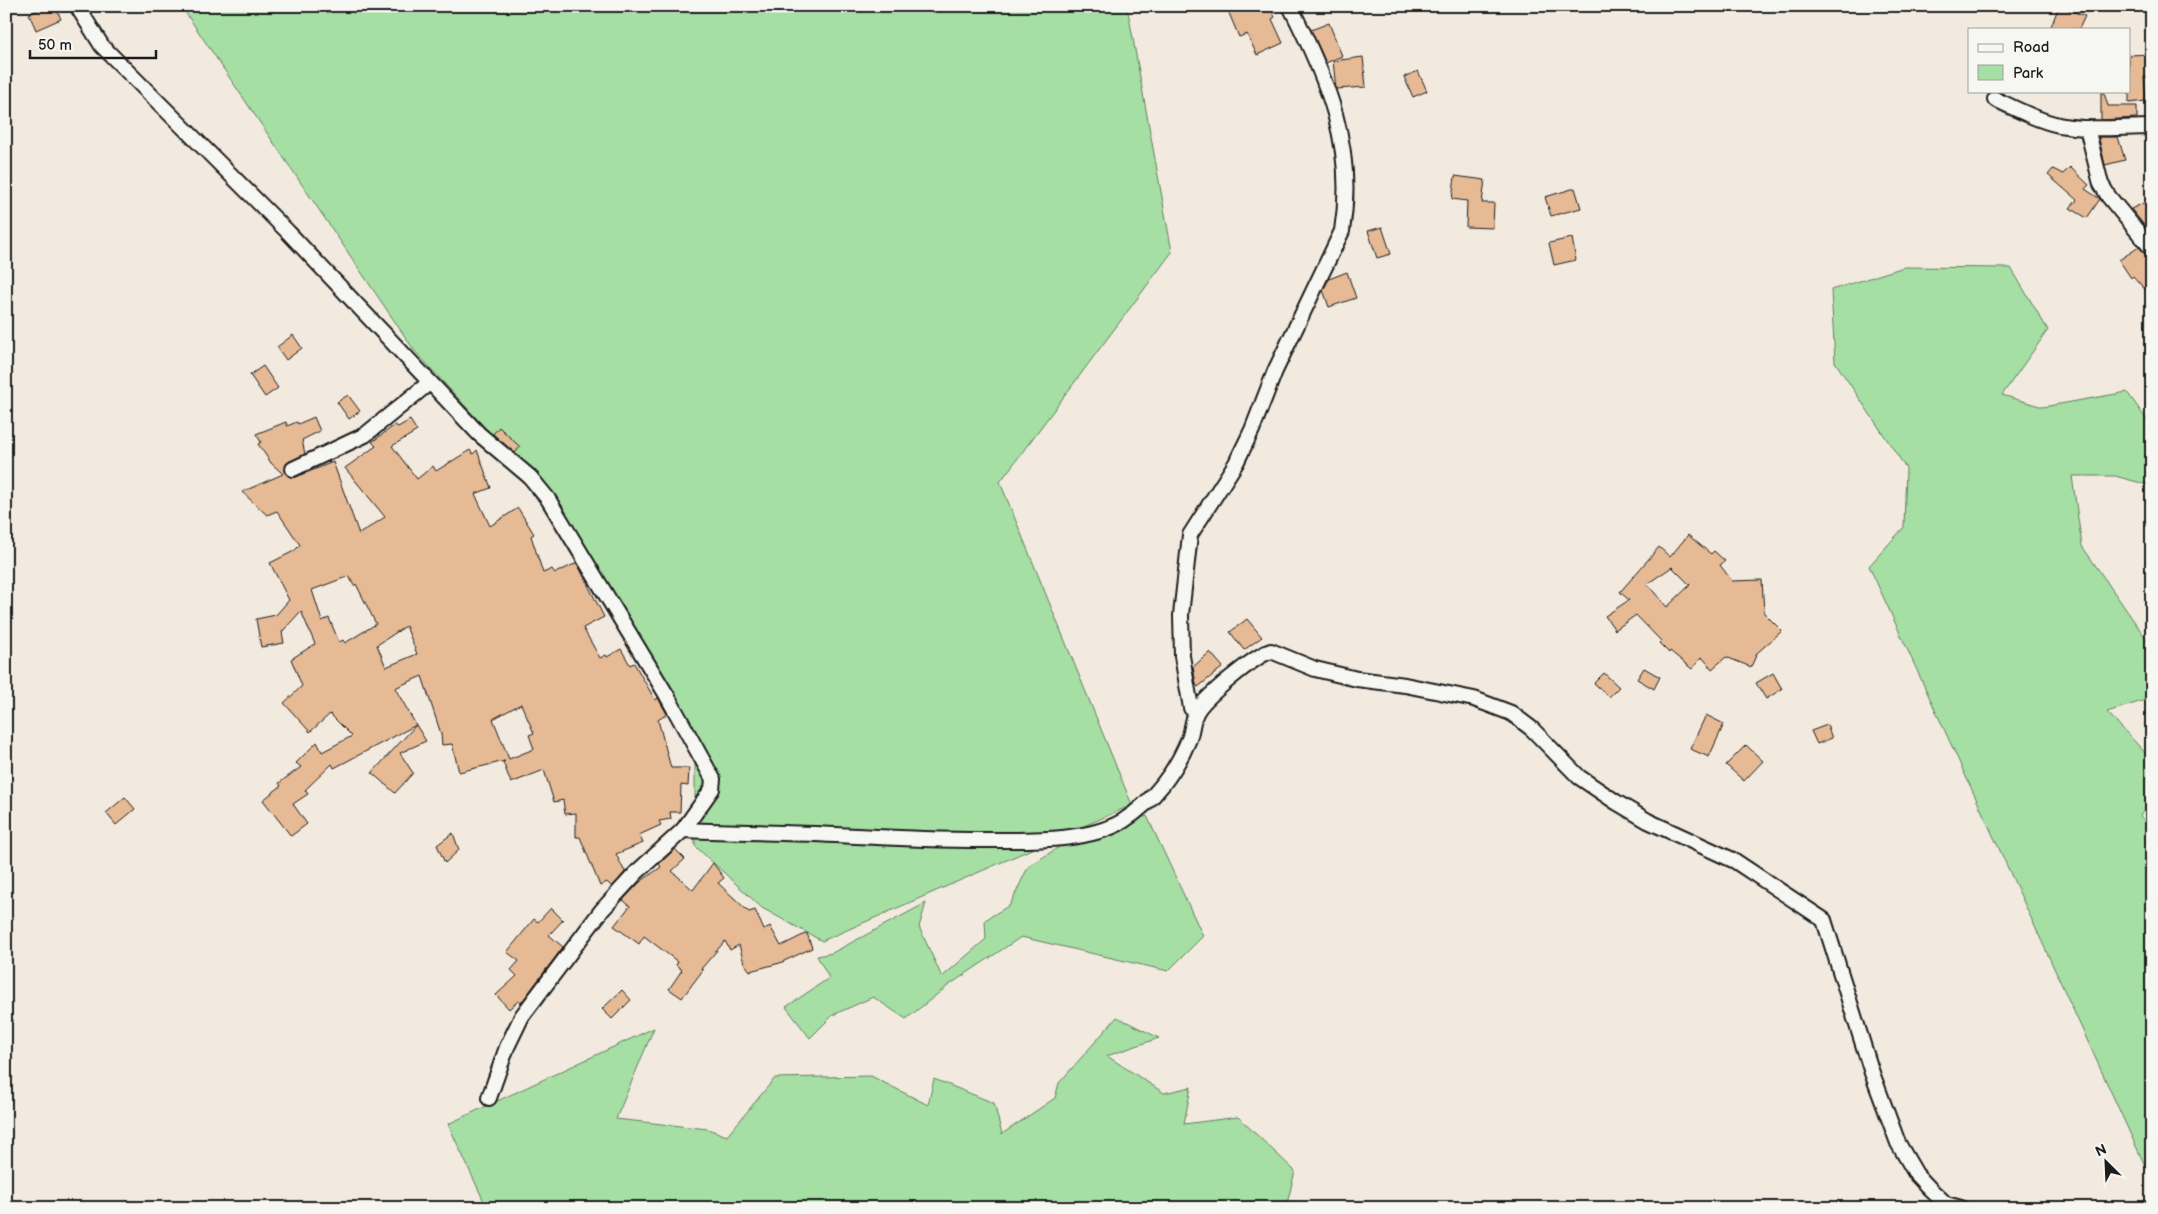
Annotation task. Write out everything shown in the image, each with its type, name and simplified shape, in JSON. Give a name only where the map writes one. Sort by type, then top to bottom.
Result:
[{"type":"street","points":[[77,6],[102,46],[288,232],[479,434],[530,477],[548,499],[666,694],[713,779],[712,789],[683,830],[637,872],[602,910],[522,1016],[507,1047],[489,1098]]},
{"type":"street","points":[[1196,712],[1191,708],[1182,656],[1181,615],[1190,535],[1223,485],[1252,430],[1275,371],[1342,231],[1346,207],[1346,161],[1335,112],[1326,81],[1290,6]]},
{"type":"street","points":[[1995,99],[2035,117],[2059,124],[2087,128],[2152,127]]},
{"type":"street","points":[[2087,128],[2101,184],[2109,197],[2152,249]]},
{"type":"street","points":[[293,469],[365,435],[429,383]]},
{"type":"street","points":[[683,830],[946,841],[1044,840],[1067,838],[1109,827],[1123,821],[1147,802],[1166,781],[1189,737],[1196,712],[1215,692],[1254,659],[1271,651],[1315,669],[1357,679],[1405,685],[1474,699],[1511,713],[1532,729],[1579,777],[1616,802],[1648,821],[1735,861],[1824,920],[1872,1073],[1898,1143],[1916,1174],[1930,1189],[1946,1204],[1962,1208]]},
{"type":"green space","points":[[181,6],[1127,6],[1172,252],[1000,482],[1132,805],[822,941],[762,908],[695,846],[695,745],[530,477],[414,350]]},
{"type":"green space","points":[[1904,267],[2011,268],[2048,330],[2002,395],[2043,407],[2127,392],[2152,427],[2152,486],[2115,476],[2072,476],[2082,546],[2152,647],[2152,698],[2107,712],[2152,760],[2152,799],[2140,816],[2152,829],[2152,1181],[1869,566],[1904,527],[1906,468],[1835,362],[1831,290]]},
{"type":"green space","points":[[1147,816],[1203,936],[1168,971],[1021,937],[949,985],[906,1019],[873,997],[833,1015],[810,1038],[786,1007],[829,978],[817,956],[832,953],[926,903],[919,927],[942,977],[986,939],[985,920],[1010,905],[1028,867],[1068,841]]},
{"type":"green space","points":[[1117,1017],[1159,1038],[1107,1056],[1164,1093],[1191,1087],[1184,1124],[1238,1117],[1295,1171],[1286,1208],[487,1208],[448,1124],[654,1028],[616,1119],[708,1129],[727,1136],[775,1078],[871,1076],[928,1105],[934,1079],[994,1103],[1002,1134],[1055,1098],[1059,1083]]},
{"type":"building","points":[[47,6],[55,6],[61,19],[36,30],[29,14]]},
{"type":"building","points":[[1226,6],[1269,6],[1275,17],[1272,19],[1283,43],[1257,55],[1247,34],[1239,37]]},
{"type":"building","points":[[2059,6],[2085,16],[2079,28],[2050,28]]},
{"type":"building","points":[[1329,23],[1342,56],[1326,63],[1311,30]]},
{"type":"building","points":[[2151,54],[2152,77],[2144,77],[2146,101],[2129,103],[2130,55]]},
{"type":"building","points":[[1363,57],[1366,87],[1336,89],[1333,61]]},
{"type":"building","points":[[1418,71],[1427,91],[1413,97],[1404,77]]},
{"type":"building","points":[[2101,93],[2104,93],[2108,106],[2137,106],[2137,118],[2101,120]]},
{"type":"building","points":[[2100,137],[2118,137],[2125,160],[2105,165]]},
{"type":"building","points":[[2070,167],[2089,185],[2085,189],[2100,199],[2087,218],[2070,208],[2077,200],[2048,175],[2053,169],[2063,174]]},
{"type":"building","points":[[1455,176],[1485,180],[1482,203],[1494,203],[1493,228],[1466,227],[1467,201],[1452,199]]},
{"type":"building","points":[[1575,188],[1581,208],[1551,216],[1545,197]]},
{"type":"building","points":[[2152,199],[2152,235],[2131,209]]},
{"type":"building","points":[[1382,227],[1391,254],[1377,258],[1368,231]]},
{"type":"building","points":[[1572,238],[1576,260],[1554,265],[1549,243]]},
{"type":"building","points":[[2139,247],[2152,262],[2152,297],[2133,276],[2131,278],[2119,260]]},
{"type":"building","points":[[1347,272],[1356,298],[1329,307],[1323,290],[1329,279]]},
{"type":"building","points":[[293,335],[302,348],[286,360],[277,347]]},
{"type":"building","points":[[263,366],[278,388],[265,397],[250,375]]},
{"type":"building","points":[[348,395],[360,411],[349,419],[337,402]]},
{"type":"building","points":[[314,417],[320,431],[302,440],[305,454],[286,464],[285,472],[288,476],[296,477],[333,462],[359,534],[385,517],[345,468],[376,446],[372,442],[395,425],[398,427],[410,420],[417,431],[392,446],[417,479],[433,466],[436,471],[470,450],[473,454],[477,450],[491,488],[475,494],[490,526],[518,508],[534,534],[531,536],[543,573],[552,569],[555,573],[577,563],[604,617],[583,628],[600,658],[606,655],[607,657],[621,649],[630,665],[634,663],[655,700],[658,698],[667,714],[658,720],[671,768],[689,768],[688,786],[681,785],[680,812],[670,812],[671,819],[659,821],[661,825],[639,835],[643,843],[616,854],[625,872],[612,887],[607,882],[600,886],[580,837],[576,837],[576,813],[565,814],[563,800],[554,802],[544,770],[511,783],[503,762],[505,761],[459,772],[452,744],[442,745],[441,734],[422,676],[395,688],[416,725],[334,768],[332,764],[305,790],[308,794],[293,804],[307,824],[291,836],[263,800],[281,786],[279,783],[301,767],[296,763],[317,742],[322,752],[352,736],[330,714],[310,732],[284,703],[302,686],[291,659],[315,644],[301,611],[282,632],[284,643],[261,647],[256,619],[276,615],[289,600],[270,563],[294,551],[300,545],[277,511],[267,515],[242,492],[283,474],[271,463],[258,444],[261,442],[256,434],[286,422],[287,426],[297,422],[298,424]],"holes":[[[349,576],[354,586],[356,584],[376,624],[345,643],[343,640],[339,642],[329,618],[322,621],[312,590]],[[406,626],[417,654],[386,667],[377,645]],[[521,704],[534,733],[529,735],[534,749],[509,759],[493,719]]]},
{"type":"building","points":[[499,427],[520,447],[515,453],[493,434]]},
{"type":"building","points":[[1688,535],[1711,554],[1714,551],[1725,561],[1720,565],[1732,581],[1762,580],[1764,613],[1782,631],[1757,653],[1751,667],[1726,657],[1712,669],[1702,657],[1692,669],[1670,651],[1669,653],[1659,643],[1661,641],[1636,615],[1615,630],[1605,616],[1629,600],[1620,592],[1659,547],[1670,557]],"holes":[[[1672,567],[1690,585],[1667,607],[1647,584]]]},
{"type":"building","points":[[1247,619],[1262,637],[1244,650],[1230,632]]},
{"type":"building","points":[[1210,652],[1223,667],[1198,687],[1193,667]]},
{"type":"building","points":[[1644,668],[1660,677],[1654,689],[1637,679]]},
{"type":"building","points":[[1604,673],[1619,687],[1609,697],[1594,683]]},
{"type":"building","points":[[1773,673],[1782,689],[1766,699],[1756,683]]},
{"type":"building","points":[[1706,715],[1724,724],[1709,757],[1690,749]]},
{"type":"building","points":[[416,725],[426,741],[400,753],[413,773],[395,793],[372,773]]},
{"type":"building","points":[[1827,725],[1832,738],[1817,744],[1811,731]]},
{"type":"building","points":[[1746,745],[1763,761],[1744,781],[1726,765]]},
{"type":"building","points":[[125,797],[135,809],[116,825],[106,813]]},
{"type":"building","points":[[453,833],[459,850],[445,863],[437,845]]},
{"type":"building","points":[[675,849],[685,859],[672,871],[693,890],[713,863],[724,878],[718,883],[749,912],[755,910],[764,930],[770,926],[781,946],[807,933],[812,948],[780,963],[750,971],[744,963],[739,945],[730,950],[725,941],[701,969],[703,970],[682,998],[669,989],[682,970],[676,965],[678,962],[644,936],[639,944],[614,926],[630,906],[623,900],[640,882],[661,867],[659,864]]},
{"type":"building","points":[[551,908],[563,920],[549,935],[563,947],[521,1003],[518,1001],[509,1009],[496,995],[517,976],[511,970],[519,961],[507,952],[534,919],[538,922]]},
{"type":"building","points":[[622,990],[631,1000],[612,1019],[602,1009]]}]
